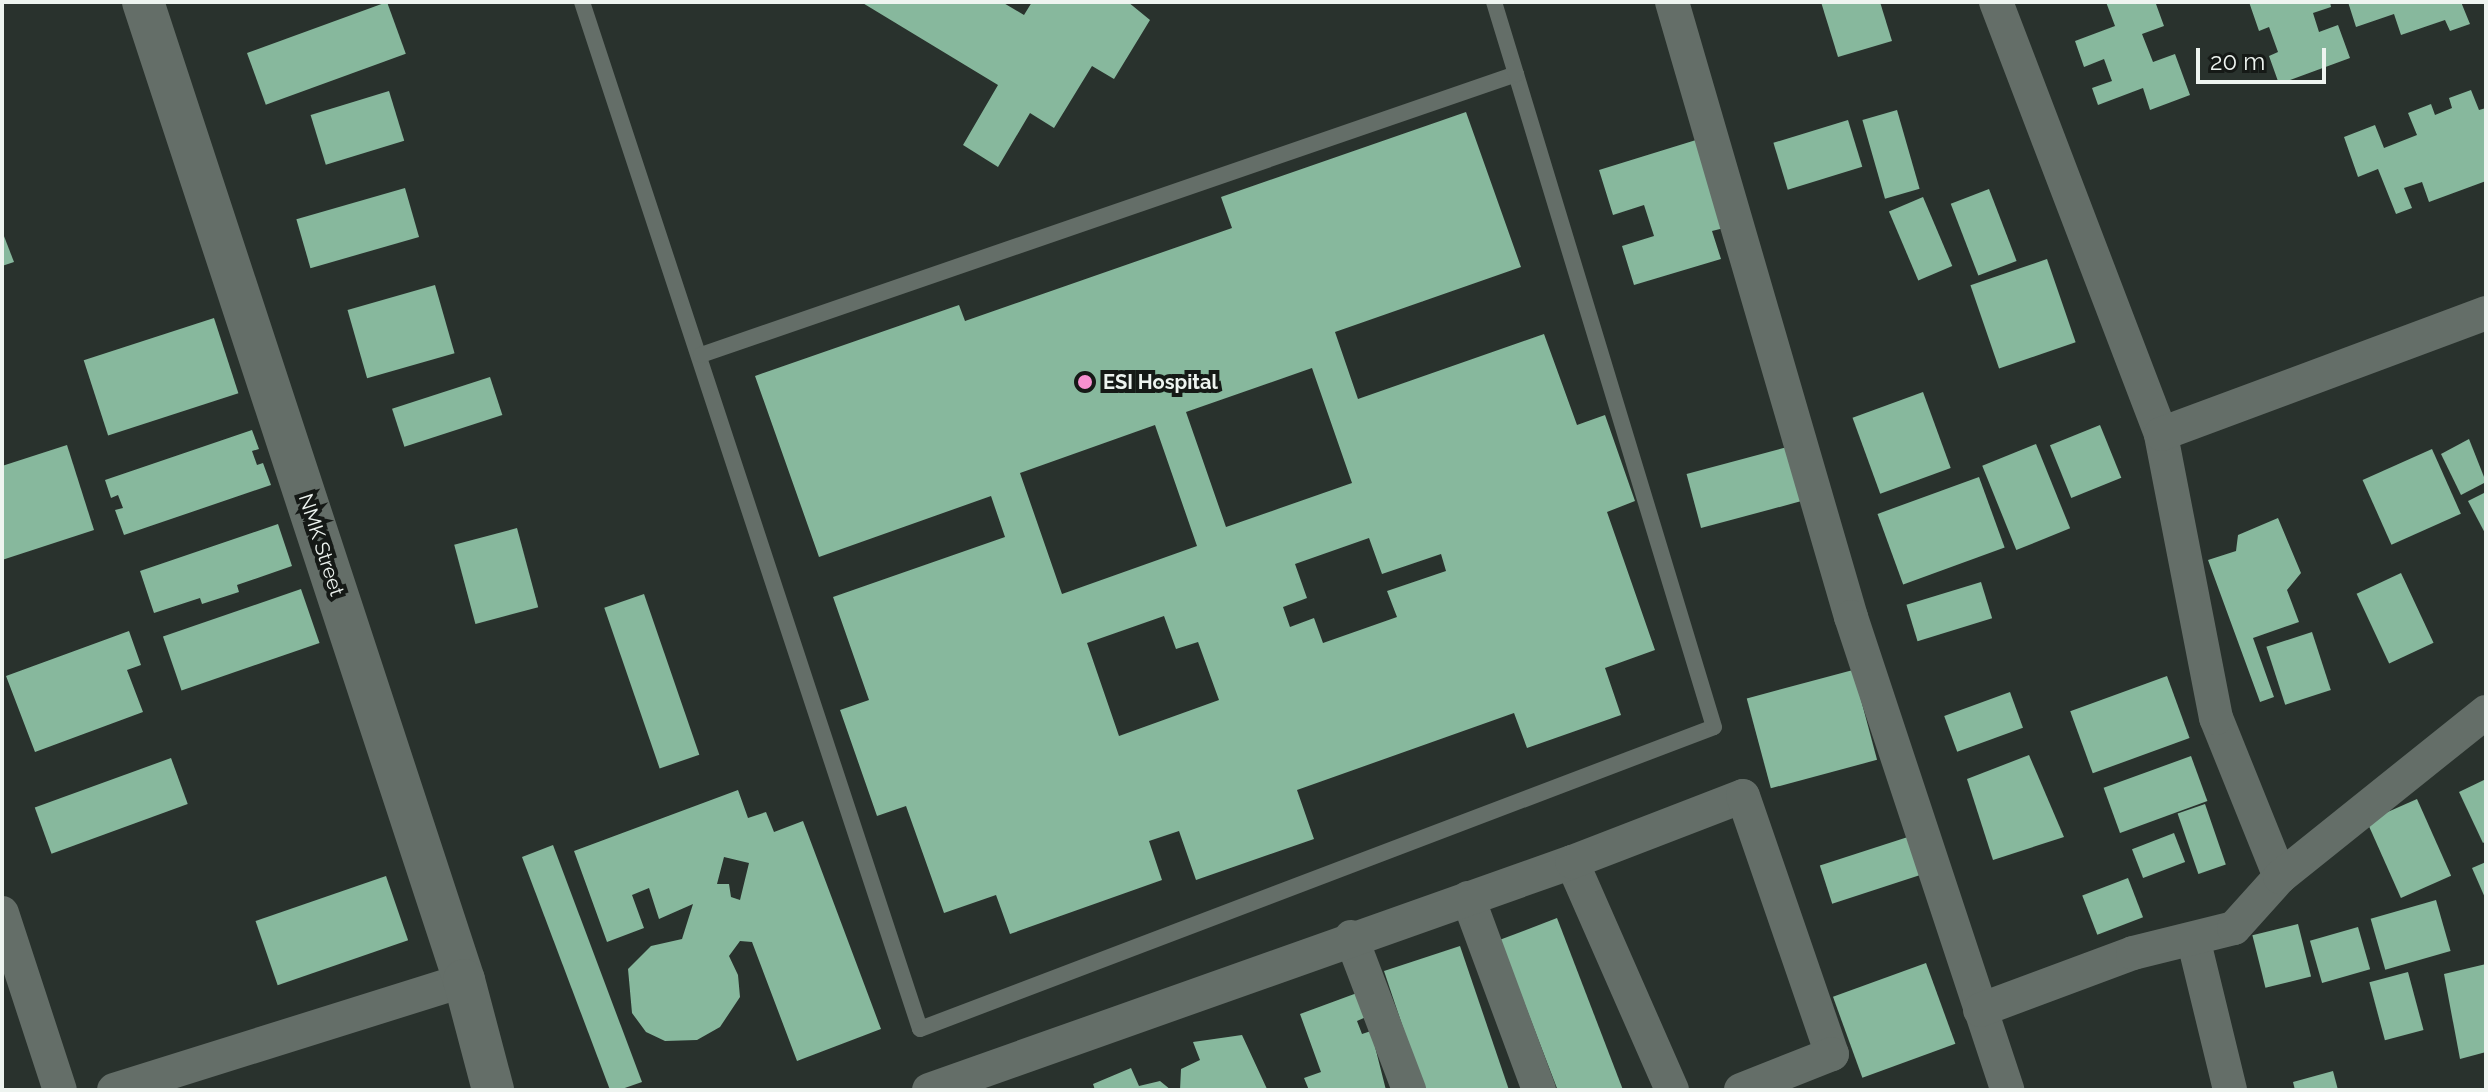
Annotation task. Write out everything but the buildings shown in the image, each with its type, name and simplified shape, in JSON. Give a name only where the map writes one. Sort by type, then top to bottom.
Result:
[{"type":"street","name":"NMK Street","points":[[143,2],[464,980],[493,1090]]},
{"type":"street","points":[[1672,2],[1851,617],[2007,1090]]},
{"type":"street","points":[[1996,2],[2161,434],[2216,718],[2280,877]]},
{"type":"street","points":[[2161,434],[2486,313]]},
{"type":"street","points":[[1980,1010],[2133,953],[2194,942],[2234,928],[2280,877],[2486,712]]},
{"type":"street","points":[[929,1090],[1351,937],[1572,862],[1743,796],[1832,1054],[1741,1090]]},
{"type":"street","points":[[1572,862],[1672,1090]]},
{"type":"street","points":[[1468,898],[1539,1090]]},
{"type":"street","points":[[2,913],[60,1090]]},
{"type":"street","points":[[1351,937],[1409,1090]]},
{"type":"street","points":[[2194,942],[2230,1090]]},
{"type":"street","points":[[114,1090],[464,980]]},
{"type":"lane","points":[[582,2],[701,355],[920,1029],[1714,727],[1494,2]]},
{"type":"lane","points":[[701,355],[1516,74]]},
{"type":"place","name":"ESI Hospital","points":[[1085,382]]}]
